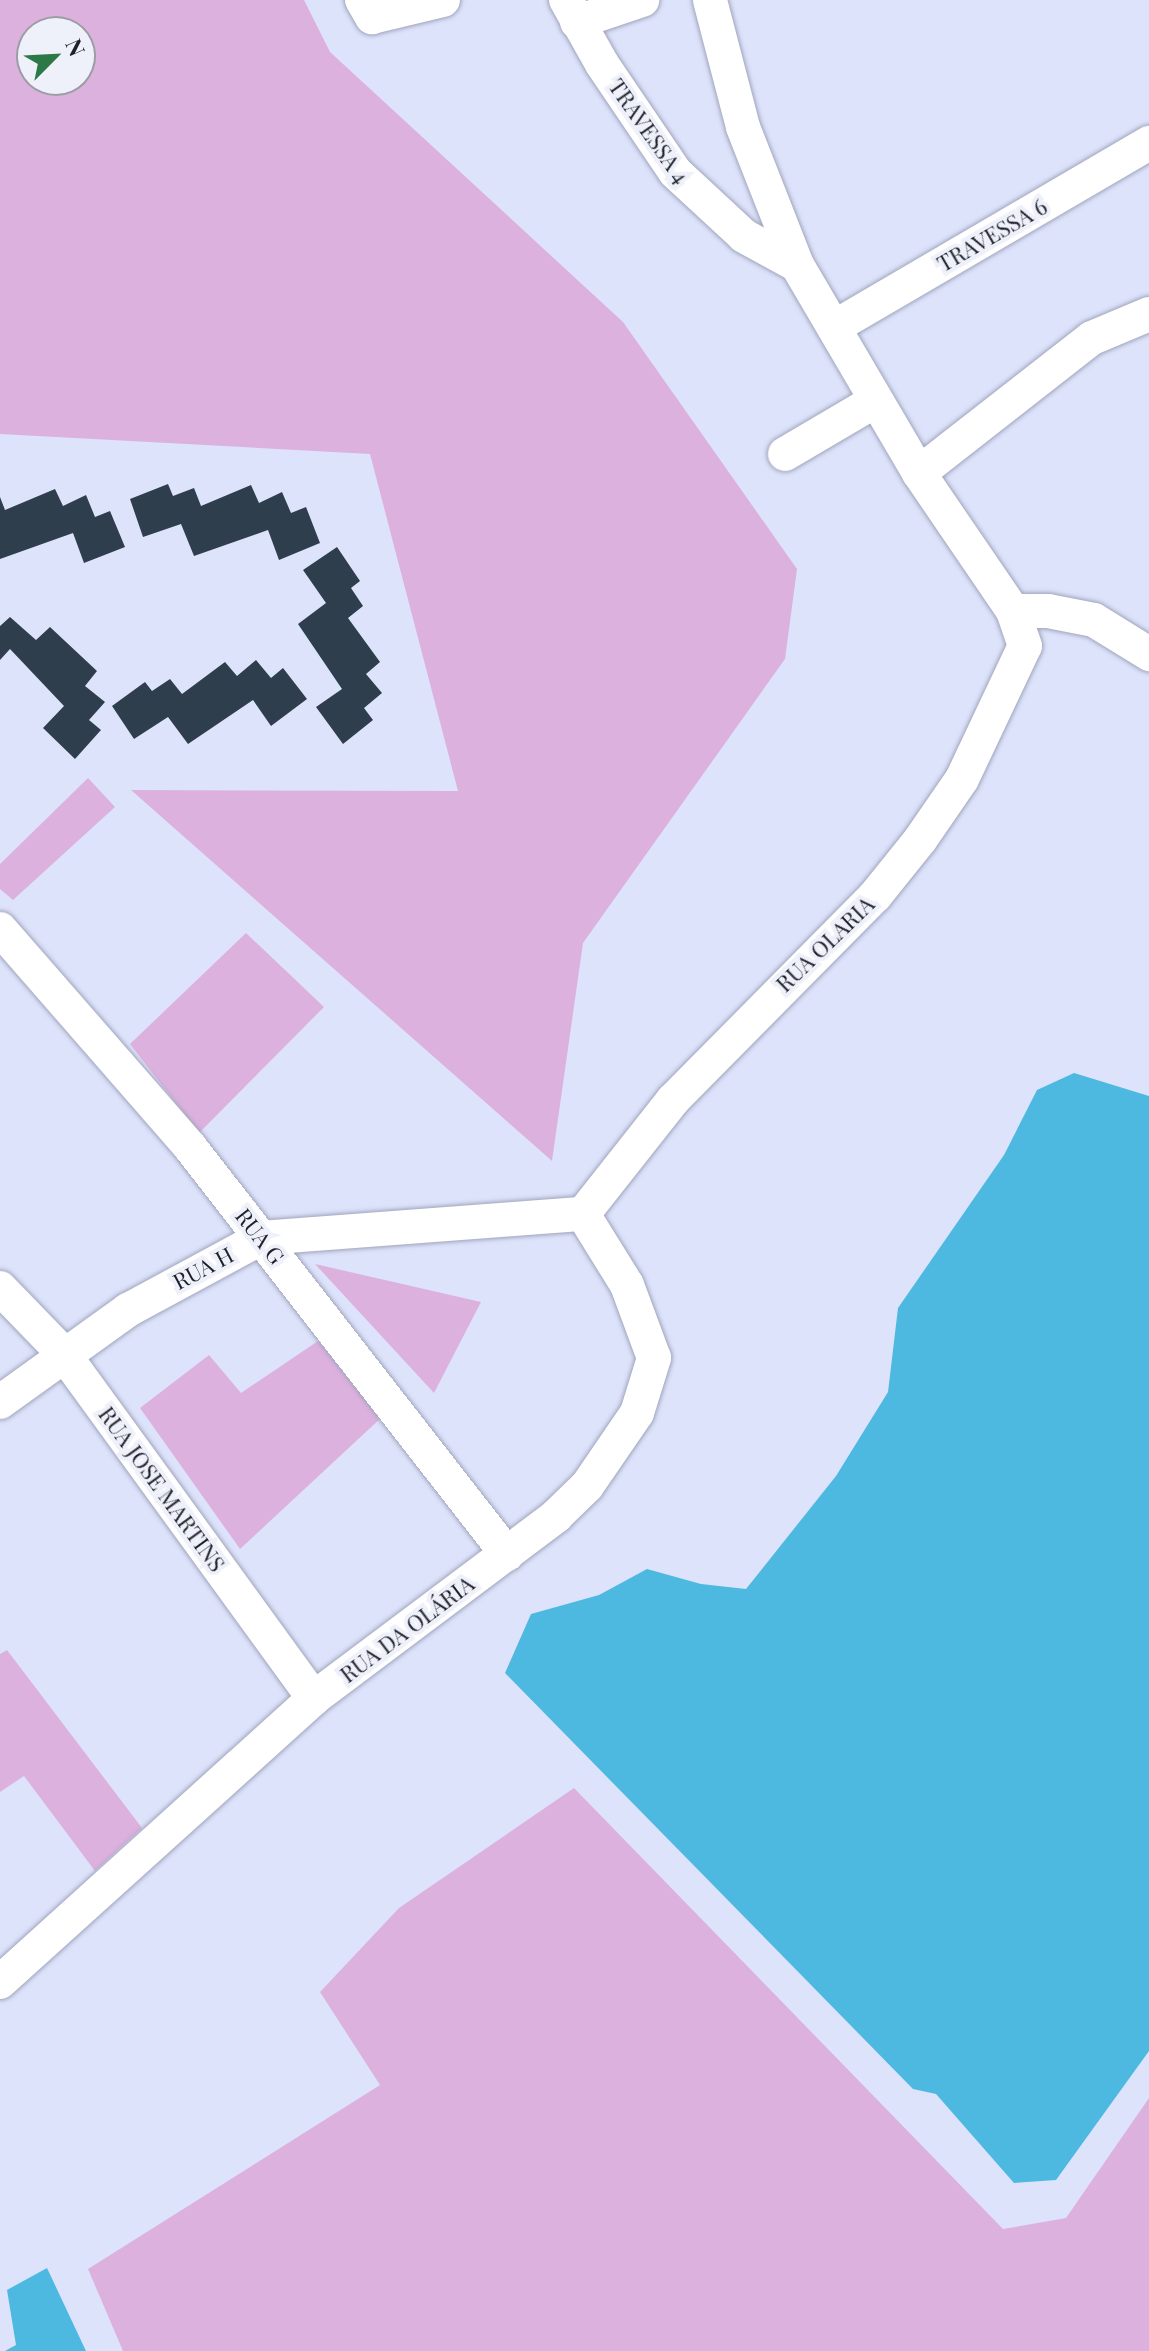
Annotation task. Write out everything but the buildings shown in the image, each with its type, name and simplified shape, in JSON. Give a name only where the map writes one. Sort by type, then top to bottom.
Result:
[{"type":"street","points":[[362,0],[372,17],[443,0]]},
{"type":"street","points":[[572,11],[642,0]]},
{"type":"street","points":[[710,0],[743,127],[797,265],[836,326],[875,401],[919,473],[1013,611],[1048,611],[1094,620],[1149,654]]},
{"type":"street","name":"TRAVESSA 4","points":[[572,11],[629,107],[698,198],[744,236],[797,265]]},
{"type":"street","name":"TRAVESSA 6","points":[[836,326],[1149,143]]},
{"type":"street","points":[[919,473],[1092,338],[1149,314]]},
{"type":"street","points":[[785,454],[875,401]]},
{"type":"street","name":"RUA OLARIA","points":[[583,1214],[683,1089],[875,896],[920,840],[962,779],[1025,646],[1013,611]]},
{"type":"street","name":"RUA G","points":[[0,929],[76,1010],[261,1238],[507,1554]]},
{"type":"street","name":"RUA H","points":[[0,1402],[63,1353],[175,1282],[261,1238],[583,1214]]},
{"type":"street","name":"RUA DA OLÁRIA","points":[[0,1982],[314,1698],[507,1554],[587,1486],[637,1413],[654,1373],[651,1340],[641,1315],[583,1214]]},
{"type":"street","name":"RUA JOSE MARTINS","points":[[0,1288],[63,1353],[314,1698]]},
{"type":"shaded area","points":[[0,0],[304,0],[330,52],[623,322],[797,569],[785,659],[583,943],[552,1161],[131,790],[458,791],[370,454],[0,434]]},
{"type":"shaded area","points":[[88,778],[115,807],[13,900],[0,889],[0,864]]},
{"type":"shaded area","points":[[246,933],[324,1007],[199,1133],[130,1044]]},
{"type":"shaded area","points":[[315,1264],[481,1302],[434,1393]]},
{"type":"shaded area","points":[[318,1341],[382,1417],[240,1549],[140,1408],[209,1355],[241,1393]]},
{"type":"shaded area","points":[[7,1650],[142,1828],[95,1871],[24,1776],[0,1792],[0,1654]]},
{"type":"shaded area","points":[[574,1788],[1003,2229],[1066,2218],[1149,2098],[1149,2351],[123,2351],[88,2269],[380,2085],[320,1992],[399,1908]]},
{"type":"water","points":[[1074,1073],[1149,1096],[1149,2051],[1056,2180],[1014,2183],[936,2094],[913,2089],[505,1673],[531,1614],[599,1595],[647,1569],[701,1584],[746,1589],[836,1476],[888,1392],[898,1308],[1004,1155],[1037,1090]]},
{"type":"water","points":[[47,2268],[86,2351],[5,2351],[16,2345],[7,2290]]}]
